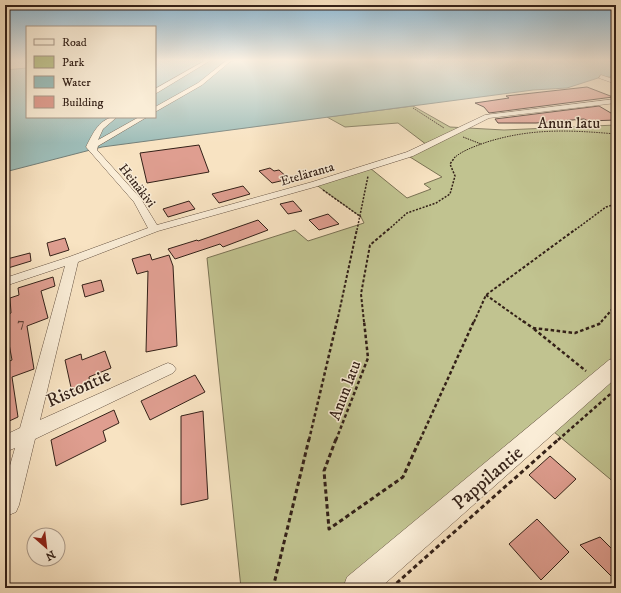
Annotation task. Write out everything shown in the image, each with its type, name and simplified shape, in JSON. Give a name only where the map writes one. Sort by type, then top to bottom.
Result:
[{"type":"street","points":[[156,109],[194,88]]},
{"type":"street","name":"Eteläranta","points":[[5,282],[73,260],[154,229],[370,168],[410,154],[487,116],[616,101]]},
{"type":"street","points":[[93,149],[90,147],[100,128],[113,118]]},
{"type":"street","points":[[93,149],[94,145],[142,118]]},
{"type":"street","name":"Heinäkivi","points":[[93,149],[138,201],[154,229]]},
{"type":"street","points":[[9,505],[73,260]]},
{"type":"street","name":"Ristontie","points":[[5,444],[168,369]]},
{"type":"street","name":"Pappilantie","points":[[358,588],[611,382]]},
{"type":"path","points":[[413,108],[452,132],[481,144]]},
{"type":"path","name":"Anun latu","points":[[616,134],[567,130],[545,130],[481,144],[458,154],[452,158],[450,164],[455,176],[450,194],[436,203],[407,213],[370,245],[361,294],[368,358],[324,471],[329,529],[403,477],[486,295],[606,207],[616,205]]},
{"type":"path","points":[[273,588],[347,281],[370,168]]},
{"type":"path","points":[[315,184],[361,217]]},
{"type":"path","points":[[486,295],[611,382]]},
{"type":"path","points":[[533,328],[575,333],[599,324],[616,305]]},
{"type":"path","name":"Pappilantie","points":[[391,588],[611,382]]},
{"type":"green space","points":[[413,106],[450,127],[504,130],[616,125],[616,484],[541,421],[346,588],[241,588],[207,258],[295,230],[308,241],[364,223],[361,217],[315,184],[370,168],[407,198],[431,189],[424,184],[442,177],[410,157],[427,145],[398,123],[345,127],[327,117]]},
{"type":"water","points":[[5,88],[26,88],[26,118],[156,118],[156,88],[568,88],[533,90],[102,147],[5,172]]},
{"type":"building","points":[[589,88],[613,97],[489,113],[484,107],[475,103],[509,98],[506,96]]},
{"type":"building","points":[[599,106],[616,116],[616,120],[588,121],[584,119],[536,123],[498,123],[495,119]]},
{"type":"building","points":[[199,145],[209,172],[147,183],[140,153]]},
{"type":"building","points":[[270,168],[274,171],[279,170],[289,179],[272,183],[259,171]]},
{"type":"building","points":[[243,186],[250,194],[219,203],[212,194]]},
{"type":"building","points":[[189,201],[195,209],[168,217],[163,209]]},
{"type":"building","points":[[293,201],[302,211],[288,214],[280,204]]},
{"type":"building","points":[[328,214],[339,224],[319,230],[309,220]]},
{"type":"building","points":[[258,220],[268,230],[223,247],[220,244],[175,259],[168,249],[197,240],[198,241]]},
{"type":"building","points":[[65,238],[69,250],[50,256],[47,243]]},
{"type":"building","points":[[30,253],[31,261],[8,268],[7,259]]},
{"type":"building","points":[[150,254],[152,260],[169,255],[173,266],[177,346],[146,352],[148,271],[137,274],[132,259]]},
{"type":"building","points":[[53,277],[55,286],[41,291],[48,318],[27,326],[34,369],[12,377],[18,417],[5,423],[5,363],[12,360],[7,333],[5,334],[5,316],[11,313],[10,298],[19,295],[18,288]]},
{"type":"building","points":[[101,280],[104,291],[85,297],[82,285]]},
{"type":"building","points":[[105,351],[111,368],[89,377],[90,384],[72,392],[65,360],[81,354],[82,360]]},
{"type":"building","points":[[195,375],[205,392],[150,420],[141,401]]},
{"type":"building","points":[[114,410],[119,423],[103,431],[106,441],[56,466],[51,440]]},
{"type":"building","points":[[203,411],[208,499],[181,505],[181,416]]},
{"type":"building","points":[[550,456],[576,479],[555,499],[529,475]]},
{"type":"building","points":[[537,519],[569,552],[541,580],[509,544]]},
{"type":"building","points":[[600,537],[616,553],[616,581],[580,545]]}]
